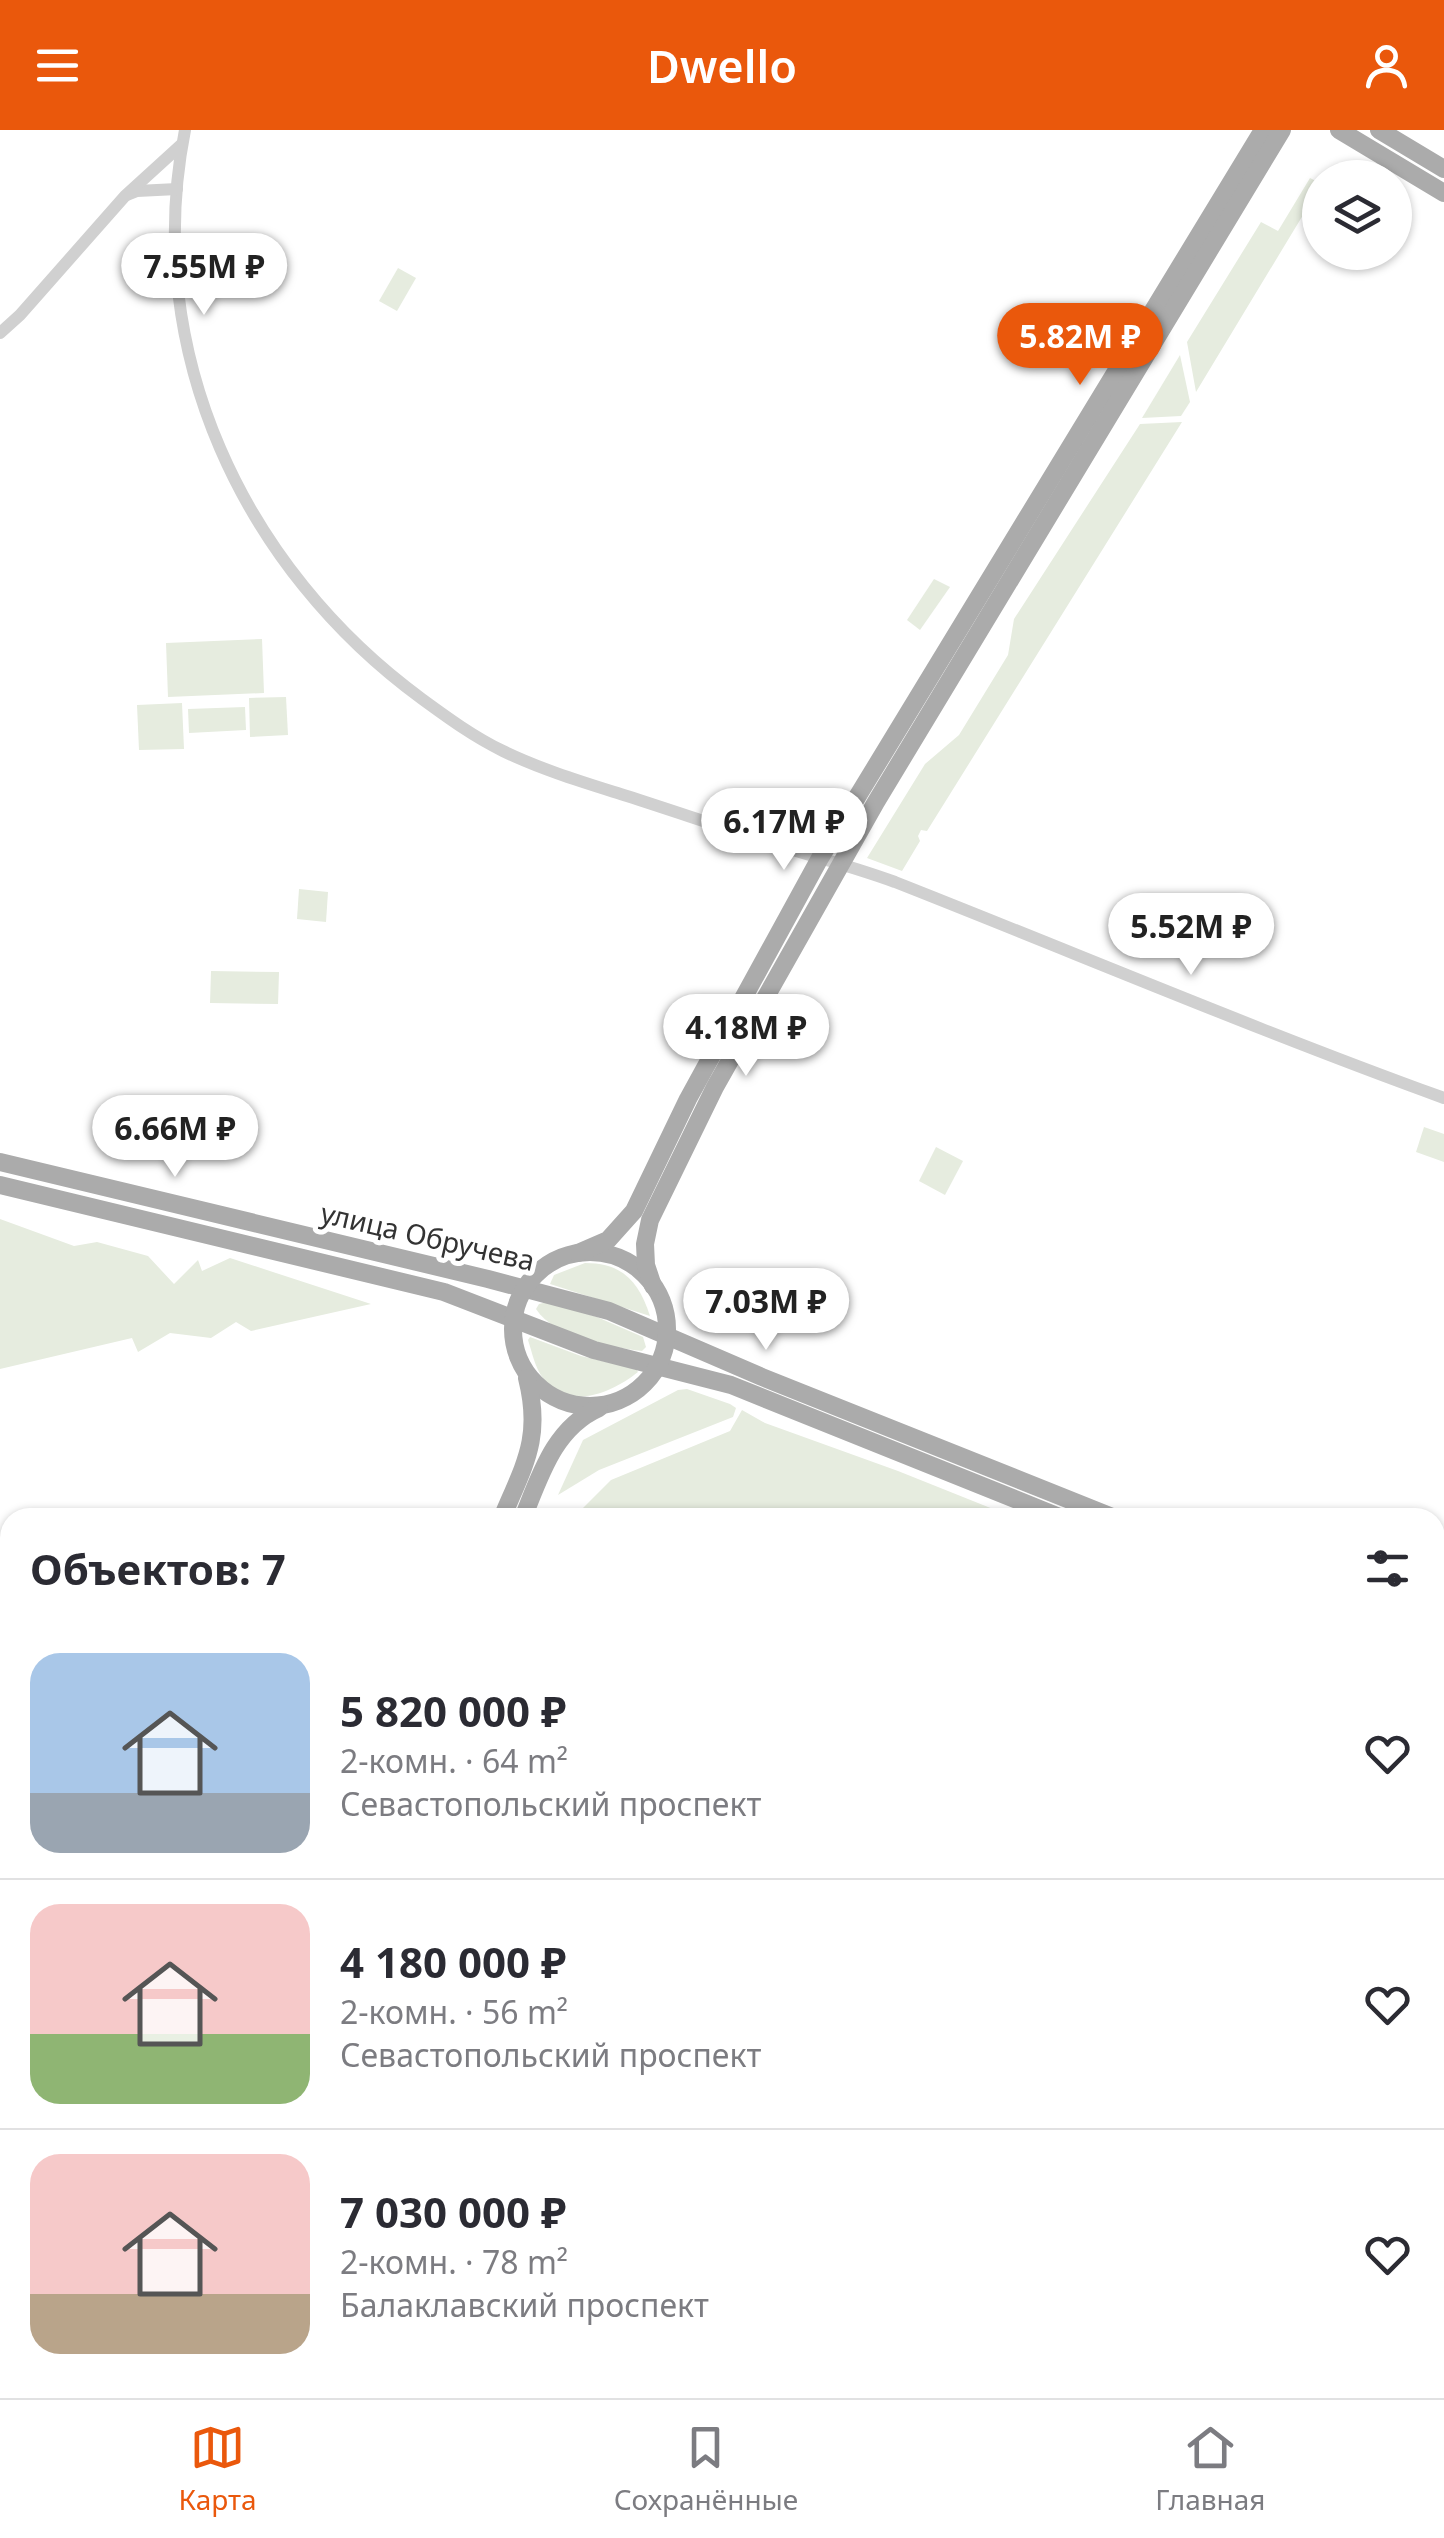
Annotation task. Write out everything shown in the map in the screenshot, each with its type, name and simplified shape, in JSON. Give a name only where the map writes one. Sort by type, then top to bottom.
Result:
[{"type":"main road","points":[[506,1508],[532,1440],[535,1414],[516,1346],[514,1320],[524,1288],[551,1262],[608,1240],[634,1211],[688,1099],[820,858],[1263,130]]},
{"type":"main road","points":[[527,1508],[550,1453],[578,1421],[639,1387],[660,1365],[666,1334],[660,1302],[646,1265],[645,1244],[662,1192],[715,1086],[840,864],[1282,130]]},
{"type":"main road","points":[[1340,130],[1444,193]]},
{"type":"main road","points":[[1380,130],[1444,170]]},
{"type":"main road","name":"улица Обручева","points":[[0,1162],[610,1311],[762,1377],[1090,1508]]},
{"type":"main road","name":"улица Обручева","points":[[0,1184],[406,1281],[481,1304],[594,1350],[732,1385],[1037,1508]]},
{"type":"main road","points":[[578,1254],[609,1254],[626,1259],[653,1286]]},
{"type":"main road","points":[[525,1372],[555,1399],[582,1406],[608,1404]]},
{"type":"street","points":[[184,137],[175,238],[180,308],[211,425],[271,544],[332,622],[409,689],[460,726],[504,751],[614,792],[895,882],[1054,948],[1444,1098]]},
{"type":"street","points":[[0,333],[184,137]]},
{"type":"street","points":[[125,196],[137,190],[177,190]]},
{"type":"shaded area","points":[[1302,191],[1302,217],[1196,392],[1187,342],[1261,222],[1278,231]]},
{"type":"shaded area","points":[[398,268],[416,278],[397,311],[379,301]]},
{"type":"shaded area","points":[[1180,355],[1190,402],[1181,416],[1142,418]]},
{"type":"shaded area","points":[[1182,422],[927,831],[921,830],[920,841],[902,871],[867,858],[925,764],[959,735],[1008,655],[1014,619],[1140,424]]},
{"type":"shaded area","points":[[934,579],[950,587],[920,630],[907,620]]},
{"type":"shaded area","points":[[262,639],[264,693],[168,697],[166,643]]},
{"type":"shaded area","points":[[286,697],[288,735],[250,737],[249,698]]},
{"type":"shaded area","points":[[182,703],[184,749],[139,750],[137,705]]},
{"type":"shaded area","points":[[245,707],[246,730],[189,733],[188,709]]},
{"type":"shaded area","points":[[299,889],[328,892],[326,922],[297,919]]},
{"type":"shaded area","points":[[211,971],[279,972],[278,1004],[210,1003]]},
{"type":"shaded area","points":[[1424,1127],[1444,1134],[1444,1162],[1416,1152]]},
{"type":"shaded area","points":[[936,1147],[963,1161],[945,1195],[919,1181]]},
{"type":"shaded area","points":[[0,1219],[74,1246],[97,1242],[148,1256],[174,1284],[198,1260],[202,1271],[230,1258],[371,1304],[251,1331],[236,1322],[211,1338],[170,1333],[138,1352],[132,1338],[0,1369]]},
{"type":"shaded area","points":[[585,1263],[610,1266],[628,1277],[641,1293],[650,1316],[550,1284],[554,1275]]},
{"type":"shaded area","points":[[547,1302],[597,1317],[643,1337],[646,1347],[642,1351],[614,1347],[569,1334],[536,1309]]},
{"type":"shaded area","points":[[530,1337],[638,1372],[616,1387],[590,1396],[564,1394],[540,1374]]},
{"type":"shaded area","points":[[687,1389],[730,1404],[736,1408],[733,1417],[599,1470],[558,1495],[583,1440],[678,1390]]},
{"type":"shaded area","points":[[742,1410],[765,1423],[990,1508],[583,1508],[611,1480],[730,1431]]}]
